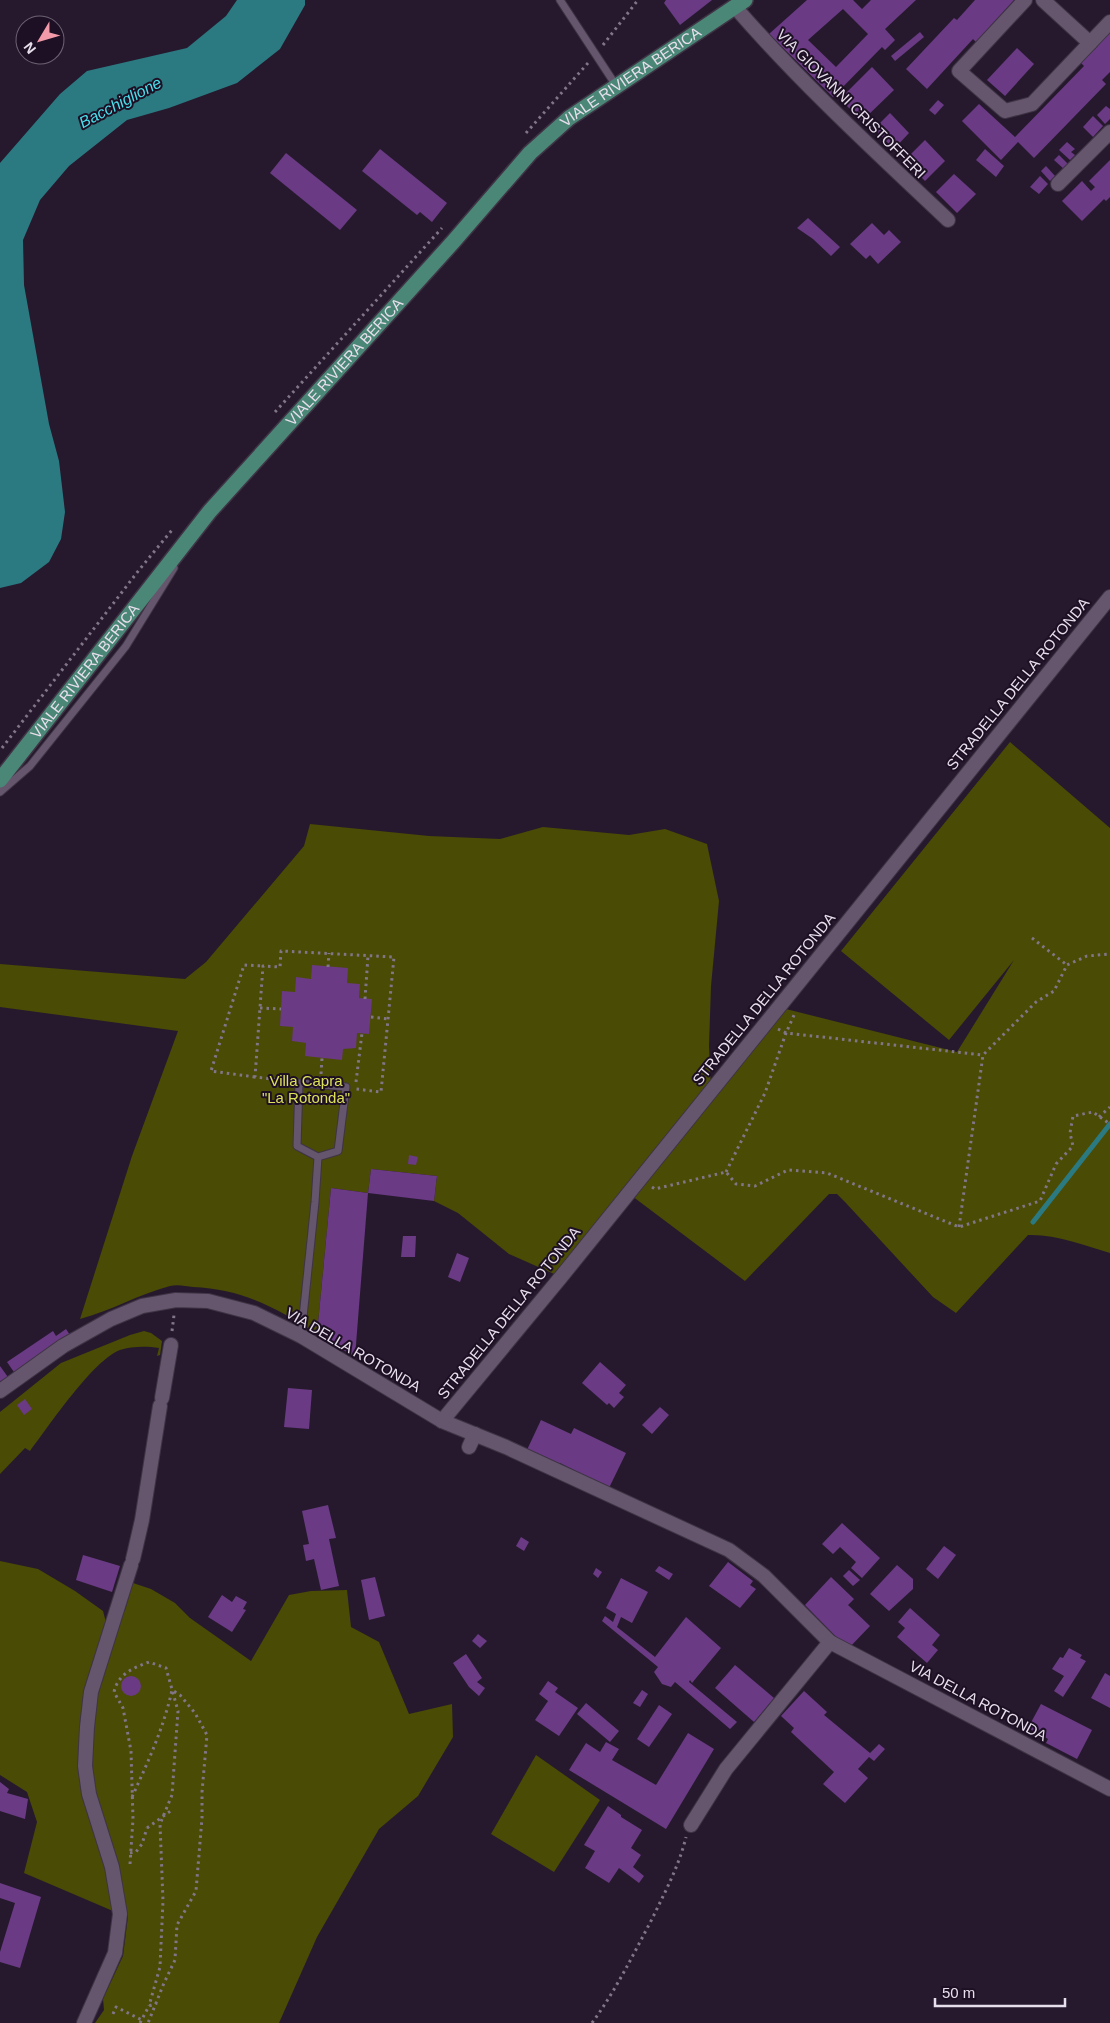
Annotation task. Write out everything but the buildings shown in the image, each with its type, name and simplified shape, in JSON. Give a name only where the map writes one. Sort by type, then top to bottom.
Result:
[{"type":"main road","name":"VIALE RIVIERA BERICA","points":[[0,780],[210,511],[453,242],[530,153],[568,118],[740,4]]},
{"type":"street","points":[[1025,0],[959,70],[1005,112],[1032,104],[1110,22]]},
{"type":"street","points":[[1043,0],[1090,43]]},
{"type":"street","name":"VIA GIOVANNI CRISTOFFERI","points":[[740,4],[760,37],[847,124],[948,220]]},
{"type":"street","points":[[1058,184],[1110,132]]},
{"type":"street","name":"STRADELLA DELLA ROTONDA","points":[[442,1421],[1110,596]]},
{"type":"street","name":"VIA DELLA ROTONDA","points":[[0,1391],[63,1346],[111,1320],[142,1306],[176,1300],[208,1301],[254,1313],[301,1336],[472,1441],[655,1515],[729,1550],[764,1576],[830,1642],[1110,1789]]},
{"type":"street","points":[[84,2023],[115,1953],[120,1914],[112,1867],[89,1794],[85,1766],[91,1692],[132,1562],[142,1520],[171,1344]]},
{"type":"street","points":[[691,1825],[726,1769],[830,1642]]},
{"type":"lane","points":[[560,0],[617,87]]},
{"type":"lane","points":[[0,792],[30,766],[126,646],[210,511]]},
{"type":"lane","points":[[298,1083],[346,1087],[338,1151],[318,1157],[297,1146],[298,1083]]},
{"type":"lane","points":[[301,1336],[318,1157]]},
{"type":"path","points":[[1032,938],[1067,966]]},
{"type":"path","points":[[298,1083],[211,1071],[244,965],[280,967],[281,951],[394,957],[381,1092],[346,1087]]},
{"type":"path","points":[[328,967],[329,953]]},
{"type":"path","points":[[959,1227],[983,1055],[1036,1002],[1054,991],[1067,966],[1088,956],[1110,954]]},
{"type":"path","points":[[365,998],[368,956]]},
{"type":"path","points":[[256,1077],[263,966]]},
{"type":"path","points":[[260,1008],[281,1009]]},
{"type":"path","points":[[371,1017],[388,1019]]},
{"type":"path","points":[[356,1088],[362,1033]]},
{"type":"path","points":[[726,1172],[765,1093],[786,1033],[983,1055]]},
{"type":"path","points":[[1099,1116],[1110,1107]]},
{"type":"path","points":[[726,1172],[736,1184],[755,1186],[788,1170],[827,1173],[959,1227],[1040,1201],[1056,1164],[1073,1146],[1070,1133],[1073,1116],[1093,1112],[1110,1124]]},
{"type":"path","points":[[639,1179],[655,1189],[726,1172]]},
{"type":"path","points":[[171,1344],[176,1300]]},
{"type":"path","points":[[113,2014],[116,2007],[141,2022],[150,2006],[160,1967],[163,1901],[160,1824],[172,1795],[178,1711],[166,1668],[149,1662],[134,1668],[117,1681],[114,1692],[123,1708],[131,1751],[133,1819],[130,1864]]},
{"type":"path","points":[[132,1797],[148,1763],[167,1714],[172,1690]]},
{"type":"path","points":[[148,2023],[175,1960],[177,1926],[196,1891],[207,1736],[195,1713],[180,1694],[172,1690]]},
{"type":"path","points":[[130,1853],[136,1852],[142,1844],[147,1828],[172,1810]]},
{"type":"path","points":[[592,2023],[610,1997],[644,1934],[681,1859],[691,1825]]},
{"type":"path","points":[[150,2006],[156,2003]]},
{"type":"green space","points":[[1010,742],[1110,828],[1110,1253],[1059,1238],[1028,1235],[956,1313],[933,1297],[837,1194],[829,1194],[745,1281],[632,1196],[782,1008],[957,1052],[1014,960],[949,1040],[841,951]]},
{"type":"green space","name":"Villa Capra \"La Rotonda\"","points":[[310,824],[429,836],[500,839],[543,827],[629,835],[665,829],[707,844],[719,901],[711,986],[709,1046],[711,1090],[561,1277],[509,1254],[458,1213],[434,1201],[437,1176],[371,1169],[368,1193],[331,1188],[317,1334],[273,1308],[243,1296],[179,1285],[147,1293],[103,1312],[80,1319],[132,1156],[178,1031],[0,1007],[0,964],[185,979],[206,962],[304,846]]},
{"type":"green space","points":[[144,1331],[151,1333],[162,1341],[160,1355],[157,1356],[159,1348],[140,1347],[120,1350],[109,1356],[97,1366],[72,1395],[30,1451],[25,1448],[0,1474],[0,1412],[61,1363]]},
{"type":"green space","points":[[0,1561],[38,1569],[75,1591],[103,1611],[109,1634],[91,1692],[85,1766],[120,1914],[24,1873],[37,1822],[27,1792],[0,1775]]},
{"type":"green space","points":[[133,1583],[151,1589],[175,1603],[190,1618],[251,1661],[289,1595],[311,1591],[347,1590],[351,1627],[379,1642],[409,1714],[452,1704],[453,1737],[418,1796],[379,1829],[317,1937],[279,2023],[95,2023],[104,2010],[103,1999],[123,1956],[128,1916],[116,1865],[92,1794],[91,1762],[96,1690],[113,1632],[125,1610]]},
{"type":"green space","points":[[536,1755],[600,1800],[554,1872],[491,1834]]},
{"type":"water","name":"Bacchiglione","points":[[237,0],[305,0],[305,5],[280,49],[237,83],[169,108],[127,120],[69,166],[40,200],[23,240],[24,285],[49,424],[59,461],[65,512],[61,539],[49,562],[21,583],[0,588],[0,163],[60,94],[87,71],[187,48],[226,16]]},
{"type":"waterway","points":[[1033,1222],[1110,1124]]}]
